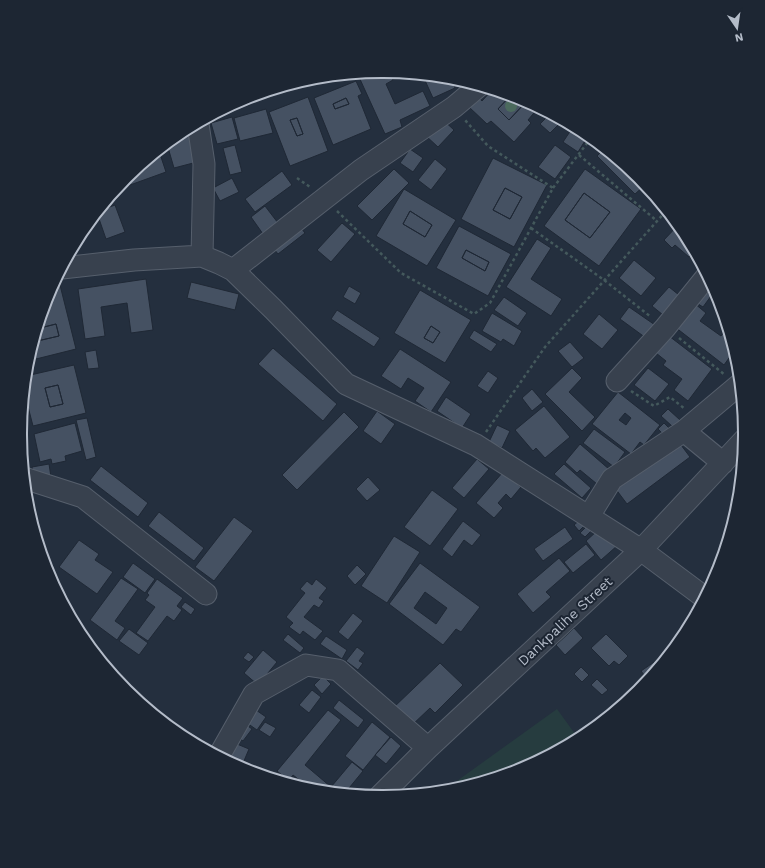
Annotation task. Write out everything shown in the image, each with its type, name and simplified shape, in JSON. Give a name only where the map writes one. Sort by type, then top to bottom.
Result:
[{"type":"street","points":[[233,270],[325,198],[398,144],[454,107],[474,91]]},
{"type":"street","points":[[199,130],[204,164],[202,256]]},
{"type":"street","points":[[69,267],[134,260],[202,256],[233,270],[346,384],[476,445],[641,550],[700,594]]},
{"type":"street","points":[[617,381],[665,328],[703,281]]},
{"type":"street","points":[[589,516],[612,479],[690,425],[735,388]]},
{"type":"street","points":[[690,425],[723,463]]},
{"type":"street","name":"Dankpalihe Street","points":[[386,790],[428,748],[641,550],[737,446]]},
{"type":"street","points":[[30,480],[83,497],[206,594]]},
{"type":"street","points":[[222,751],[254,694],[306,665],[338,670],[428,748]]},
{"type":"path","points":[[454,107],[488,146],[553,188]]},
{"type":"path","points":[[297,178],[325,198],[401,273],[474,314],[490,303],[553,188],[587,143]]},
{"type":"path","points":[[579,155],[657,221]]},
{"type":"path","points":[[476,445],[545,347],[662,215]]},
{"type":"path","points":[[531,228],[604,280],[734,381]]},
{"type":"path","points":[[617,381],[654,406],[670,397],[690,425]]},
{"type":"green space","points":[[557,709],[575,733],[540,753],[519,762],[497,771],[455,782]]},
{"type":"building","points":[[392,78],[393,80],[386,84],[395,104],[423,91],[430,106],[400,120],[402,127],[385,134],[360,79]]},
{"type":"building","points":[[356,81],[362,94],[358,96],[371,129],[333,145],[314,98]],"holes":[[[346,98],[349,104],[335,109],[333,104]]]},
{"type":"building","points":[[426,82],[454,86],[455,88],[433,98]]},
{"type":"building","points":[[488,95],[506,101],[498,109],[509,120],[521,107],[534,113],[528,120],[531,123],[514,142],[491,121],[487,124],[469,107],[478,97],[482,101]]},
{"type":"building","points":[[308,97],[328,151],[290,166],[269,112]],"holes":[[[297,118],[303,134],[297,136],[290,120]]]},
{"type":"building","points":[[346,98],[349,104],[335,109],[333,104]]},
{"type":"building","points":[[506,101],[521,107],[509,120],[498,109]]},
{"type":"building","points":[[266,109],[273,133],[240,141],[234,118]]},
{"type":"building","points":[[232,117],[238,139],[217,144],[211,123]]},
{"type":"building","points":[[297,118],[303,134],[297,136],[290,120]]},
{"type":"building","points":[[441,118],[454,130],[438,147],[425,135]]},
{"type":"building","points":[[546,118],[558,125],[550,133],[540,124]]},
{"type":"building","points":[[570,132],[585,141],[578,152],[563,142]]},
{"type":"building","points":[[190,135],[197,162],[174,168],[169,150]]},
{"type":"building","points":[[235,145],[242,172],[230,175],[223,148]]},
{"type":"building","points":[[555,145],[571,157],[555,179],[538,167]]},
{"type":"building","points":[[410,149],[423,158],[413,172],[400,163]]},
{"type":"building","points":[[600,153],[640,189],[635,194],[597,156]]},
{"type":"building","points":[[161,156],[166,172],[129,186]]},
{"type":"building","points":[[493,158],[547,185],[514,247],[461,219]],"holes":[[[505,188],[522,197],[510,219],[493,210]]]},
{"type":"building","points":[[435,159],[447,169],[431,190],[418,180]]},
{"type":"building","points":[[394,169],[409,183],[372,220],[357,206]]},
{"type":"building","points":[[585,169],[641,209],[599,266],[544,226]],"holes":[[[584,193],[610,212],[590,238],[565,220]]]},
{"type":"building","points":[[282,171],[292,185],[255,212],[245,199]]},
{"type":"building","points":[[232,178],[239,192],[220,201],[213,188]]},
{"type":"building","points":[[505,188],[522,197],[510,219],[493,210]]},
{"type":"building","points":[[404,189],[456,220],[427,266],[376,236]],"holes":[[[410,211],[432,225],[425,237],[403,224]]]},
{"type":"building","points":[[584,193],[610,212],[590,238],[565,220]]},
{"type":"building","points":[[115,205],[125,232],[106,239],[99,219],[109,207]]},
{"type":"building","points":[[265,206],[278,223],[263,234],[251,217]]},
{"type":"building","points":[[410,211],[432,225],[425,237],[403,224]]},
{"type":"building","points":[[297,223],[305,233],[278,254],[270,244]]},
{"type":"building","points":[[342,223],[355,234],[331,262],[317,250]]},
{"type":"building","points":[[459,226],[511,254],[488,296],[436,268]],"holes":[[[466,250],[489,262],[485,271],[462,258]]]},
{"type":"building","points":[[674,230],[690,256],[689,257],[675,245],[672,248],[664,240]]},
{"type":"building","points":[[537,239],[551,248],[531,279],[562,299],[551,316],[506,287]]},
{"type":"building","points":[[466,250],[489,262],[485,271],[462,258]]},
{"type":"building","points":[[634,260],[656,278],[641,296],[619,278]]},
{"type":"building","points":[[146,279],[153,330],[131,333],[127,303],[101,307],[105,336],[85,339],[78,289]]},
{"type":"building","points":[[191,282],[239,294],[235,310],[187,298]]},
{"type":"building","points":[[60,285],[76,349],[35,359],[39,341],[59,336],[56,324],[44,327]]},
{"type":"building","points":[[349,286],[361,293],[355,304],[343,297]]},
{"type":"building","points":[[669,287],[684,299],[668,319],[652,306]]},
{"type":"building","points":[[420,290],[471,320],[445,363],[394,333]],"holes":[[[431,326],[440,332],[433,343],[424,338]]]},
{"type":"building","points":[[704,290],[710,297],[703,307],[695,302]]},
{"type":"building","points":[[504,297],[527,313],[518,326],[494,310]]},
{"type":"building","points":[[694,303],[706,313],[700,321],[721,336],[723,333],[729,357],[724,365],[675,327]]},
{"type":"building","points":[[629,307],[655,325],[646,338],[620,319]]},
{"type":"building","points":[[337,310],[380,338],[374,347],[331,319]]},
{"type":"building","points":[[492,313],[522,331],[514,346],[503,339],[501,342],[482,331]]},
{"type":"building","points":[[599,314],[618,330],[602,349],[583,334]]},
{"type":"building","points":[[56,324],[59,336],[39,341],[44,327]]},
{"type":"building","points":[[431,326],[440,332],[433,343],[424,338]]},
{"type":"building","points":[[474,330],[497,344],[491,352],[469,338]]},
{"type":"building","points":[[669,336],[712,369],[688,401],[674,390],[682,379],[663,365],[666,361],[656,353]]},
{"type":"building","points":[[570,342],[584,358],[572,367],[558,351]]},
{"type":"building","points":[[273,348],[337,404],[323,421],[258,364]]},
{"type":"building","points":[[400,349],[451,382],[431,412],[415,401],[424,388],[408,378],[401,389],[381,376]]},
{"type":"building","points":[[96,350],[99,368],[88,369],[85,352]]},
{"type":"building","points":[[74,365],[86,413],[33,426],[28,408],[32,375]],"holes":[[[58,385],[63,404],[50,407],[45,388]]]},
{"type":"building","points":[[572,368],[582,378],[569,392],[595,417],[582,431],[545,394]]},
{"type":"building","points":[[648,368],[669,384],[655,401],[634,385]]},
{"type":"building","points":[[488,371],[498,378],[488,393],[477,386]]},
{"type":"building","points":[[58,385],[63,404],[50,407],[45,388]]},
{"type":"building","points":[[532,389],[543,402],[532,411],[522,398]]},
{"type":"building","points":[[618,392],[660,425],[644,445],[640,442],[631,454],[592,424]],"holes":[[[625,413],[631,418],[626,425],[619,420]]]},
{"type":"building","points":[[446,397],[471,414],[462,428],[437,411]]},
{"type":"building","points":[[544,406],[570,437],[545,458],[536,448],[533,451],[515,430]]},
{"type":"building","points":[[668,409],[680,420],[673,427],[661,416]]},
{"type":"building","points":[[377,411],[395,424],[381,444],[363,431]]},
{"type":"building","points":[[344,412],[359,427],[297,490],[282,475]]},
{"type":"building","points":[[87,418],[96,457],[86,460],[76,420]]},
{"type":"building","points":[[75,423],[82,451],[65,456],[66,461],[52,464],[51,459],[40,462],[34,434]]},
{"type":"building","points":[[664,423],[671,430],[665,436],[658,429]]},
{"type":"building","points":[[497,425],[510,431],[502,448],[489,442]]},
{"type":"building","points":[[594,429],[625,452],[614,467],[583,443]]},
{"type":"building","points":[[678,441],[690,457],[627,504],[615,488]]},
{"type":"building","points":[[580,444],[610,470],[597,484],[580,470],[577,473],[565,462]]},
{"type":"building","points":[[477,459],[489,469],[464,498],[452,488]]},
{"type":"building","points":[[49,464],[51,477],[33,475],[32,467]]},
{"type":"building","points":[[564,464],[591,488],[582,498],[554,474]]},
{"type":"building","points":[[101,466],[148,503],[138,517],[90,480]]},
{"type":"building","points":[[503,472],[521,487],[511,499],[506,494],[498,503],[503,508],[494,518],[476,503]]},
{"type":"building","points":[[368,477],[380,490],[367,501],[356,489]]},
{"type":"building","points":[[432,490],[458,509],[430,546],[404,527]]},
{"type":"building","points":[[159,512],[204,548],[194,561],[148,526]]},
{"type":"building","points":[[234,517],[253,531],[214,581],[195,567]]},
{"type":"building","points":[[582,518],[587,523],[579,531],[574,525]]},
{"type":"building","points":[[463,521],[481,535],[472,546],[464,540],[452,557],[442,549]]},
{"type":"building","points":[[588,525],[593,529],[585,537],[580,533]]},
{"type":"building","points":[[565,527],[573,539],[543,561],[534,549]]},
{"type":"building","points":[[597,531],[604,539],[609,535],[618,545],[601,560],[586,541]]},
{"type":"building","points":[[394,536],[420,552],[387,603],[361,586]]},
{"type":"building","points":[[79,540],[99,554],[95,560],[113,572],[97,594],[59,567]]},
{"type":"building","points":[[586,544],[595,555],[573,573],[564,562]]},
{"type":"building","points":[[559,558],[570,571],[546,592],[551,597],[533,613],[517,594]]},
{"type":"building","points":[[133,563],[155,579],[145,593],[123,577]]},
{"type":"building","points":[[420,563],[480,607],[461,632],[456,629],[443,645],[389,604]],"holes":[[[425,592],[447,608],[436,624],[414,608]]]},
{"type":"building","points":[[357,565],[366,574],[355,585],[347,576]]},
{"type":"building","points":[[121,578],[138,589],[115,621],[125,628],[117,640],[90,620]]},
{"type":"building","points":[[157,579],[183,598],[177,606],[182,610],[174,621],[167,616],[148,641],[136,633],[155,607],[145,600],[149,595],[147,593]]},
{"type":"building","points":[[316,579],[327,588],[319,598],[324,601],[319,608],[314,605],[304,617],[323,631],[315,640],[303,631],[300,635],[289,627],[293,623],[286,617],[305,593],[300,589],[307,581],[312,585]]},
{"type":"building","points":[[185,602],[195,609],[191,615],[181,607]]},
{"type":"building","points":[[353,613],[363,621],[348,640],[338,632]]},
{"type":"building","points":[[574,628],[583,638],[565,655],[556,645]]},
{"type":"building","points":[[129,629],[148,643],[139,655],[119,641]]},
{"type":"building","points":[[288,634],[304,648],[300,653],[283,640]]},
{"type":"building","points":[[606,634],[628,656],[619,665],[614,661],[609,666],[591,648]]},
{"type":"building","points":[[326,636],[347,650],[342,659],[320,644]]},
{"type":"building","points":[[357,647],[365,653],[359,661],[363,663],[358,670],[346,661]]},
{"type":"building","points":[[263,650],[277,662],[258,685],[244,673]]},
{"type":"building","points":[[248,652],[254,657],[249,662],[243,658]]},
{"type":"building","points":[[656,661],[644,675],[641,671]]},
{"type":"building","points":[[440,663],[463,685],[435,713],[430,708],[410,727],[392,709]]},
{"type":"building","points":[[581,667],[589,675],[582,682],[574,674]]},
{"type":"building","points":[[323,676],[331,684],[322,694],[314,685]]},
{"type":"building","points":[[597,679],[608,690],[602,695],[591,685]]},
{"type":"building","points":[[312,690],[321,697],[309,713],[299,705]]},
{"type":"building","points":[[339,700],[364,720],[358,728],[333,708]]},
{"type":"building","points":[[256,710],[266,717],[257,730],[247,723]]},
{"type":"building","points":[[328,710],[341,720],[305,765],[329,785],[298,779],[293,775],[290,777],[281,775],[277,771]]},
{"type":"building","points":[[265,722],[276,728],[270,737],[259,730]]},
{"type":"building","points":[[372,722],[390,737],[363,770],[345,756]]},
{"type":"building","points":[[245,724],[252,729],[243,741],[236,736]]},
{"type":"building","points":[[391,737],[401,746],[386,764],[375,755]]},
{"type":"building","points":[[237,744],[249,749],[244,761],[231,756]]},
{"type":"building","points":[[352,762],[363,771],[349,788],[332,786]]}]
